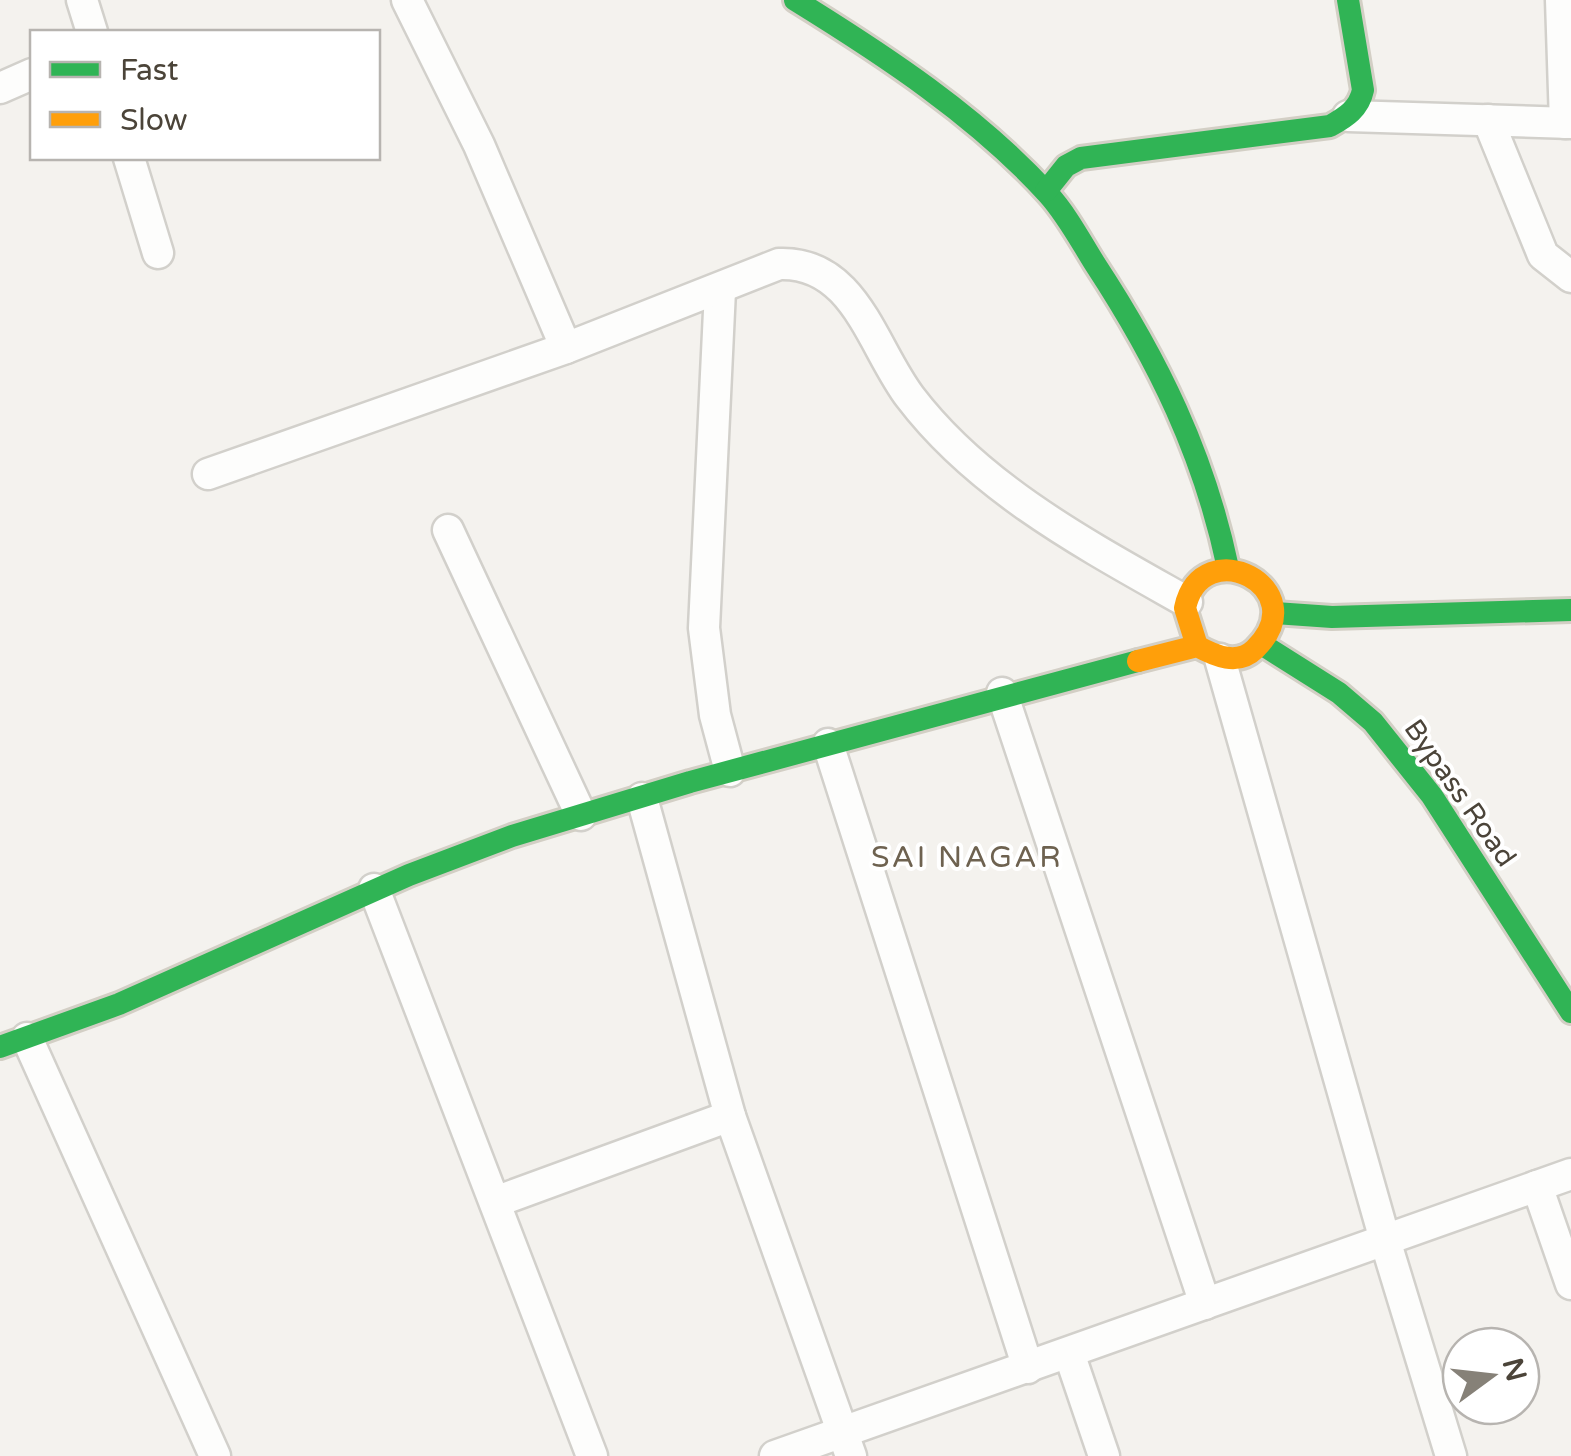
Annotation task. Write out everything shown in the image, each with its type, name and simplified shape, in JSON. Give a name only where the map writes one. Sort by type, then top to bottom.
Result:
[{"type":"street","points":[[82,0],[91,30]]},
{"type":"street","points":[[407,0],[480,146],[566,348]]},
{"type":"street","points":[[794,0],[852,34],[1046,191],[1148,341],[1188,422],[1214,496],[1228,568]]},
{"type":"street","points":[[1046,191],[1066,166],[1081,158],[1330,126],[1348,116],[1360,100],[1361,78],[1348,0]]},
{"type":"street","points":[[1348,116],[1568,123],[1561,0]]},
{"type":"street","points":[[0,88],[30,75]]},
{"type":"street","points":[[1488,120],[1543,255],[1571,277]]},
{"type":"street","points":[[130,160],[158,253]]},
{"type":"street","points":[[208,474],[566,348],[778,264],[806,263],[828,275],[874,336],[907,394],[964,457],[1105,555],[1186,602]]},
{"type":"street","points":[[720,290],[704,628],[715,715],[730,771]]},
{"type":"street","points":[[448,530],[581,816]]},
{"type":"street","points":[[215,1456],[13,1042],[471,850],[1002,693],[1209,652],[1250,654],[1263,645],[1276,613],[1264,585],[1252,575],[1228,568],[1199,580],[1186,602],[1189,633],[1209,652],[1452,1456]]},
{"type":"street","points":[[1276,613],[1332,617],[1571,610]]},
{"type":"street","name":"Bypass Road","points":[[1263,645],[1339,693],[1373,722],[1432,796],[1571,1012]]},
{"type":"street","points":[[1002,693],[1205,1304]]},
{"type":"street","points":[[828,744],[1028,1368]]},
{"type":"street","points":[[642,798],[730,1116],[847,1445]]},
{"type":"street","points":[[374,889],[592,1456]]},
{"type":"street","points":[[495,1202],[730,1116]]},
{"type":"street","points":[[776,1456],[847,1445],[1068,1353],[1571,1174]]},
{"type":"street","points":[[1537,1186],[1571,1284]]},
{"type":"street","points":[[1068,1353],[1104,1456]]},
{"type":"traffic: fast","points":[[795,0],[960,113],[1020,166],[1061,210],[1139,336],[1176,409],[1206,486],[1228,568]]},
{"type":"traffic: fast","points":[[1046,191],[1066,166],[1081,158],[1330,126],[1355,107],[1363,90],[1348,0]]},
{"type":"traffic: fast","points":[[1275,613],[1332,617],[1571,610]]},
{"type":"traffic: fast","points":[[1263,645],[1339,693],[1373,722],[1432,796],[1571,1012]]},
{"type":"traffic: fast","points":[[0,1047],[119,1004],[409,875],[512,836],[690,782],[1138,661]]},
{"type":"traffic: slow","points":[[1138,661],[1197,646],[1226,658],[1248,654],[1270,627],[1273,606],[1265,589],[1250,576],[1231,571],[1212,573],[1195,585],[1185,608],[1197,646]]},
{"type":"district","name":"SAI NAGAR","points":[[967,857]]}]
